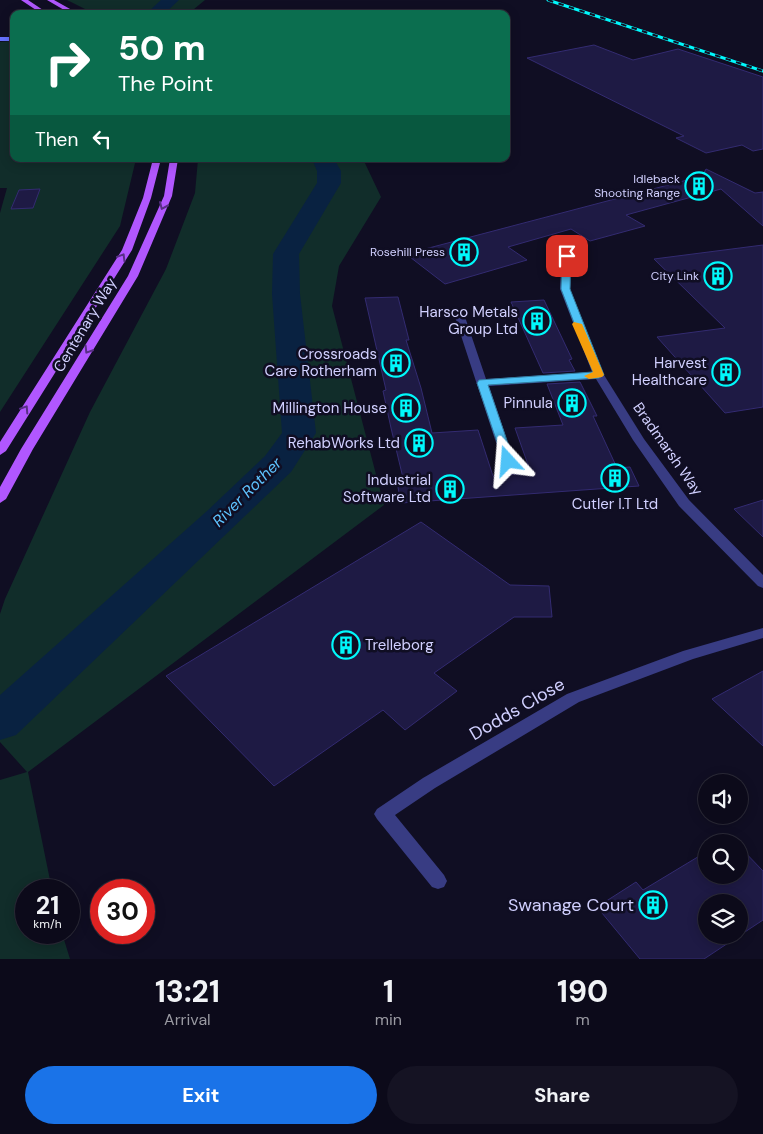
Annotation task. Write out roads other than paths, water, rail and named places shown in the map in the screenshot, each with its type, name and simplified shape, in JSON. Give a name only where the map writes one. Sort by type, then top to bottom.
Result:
[{"type":"main road","points":[[24,0],[40,10]]},
{"type":"main road","points":[[50,0],[69,10]]},
{"type":"main road","name":"Centenary Way","points":[[0,451],[126,250],[147,198],[156,162]]},
{"type":"main road","name":"Centenary Way","points":[[0,499],[27,449],[133,276],[168,196],[174,162]]},
{"type":"street","name":"Bradmarsh Way","points":[[567,256],[565,289],[599,375],[639,440],[684,502],[763,583]]},
{"type":"street","points":[[458,312],[508,461]]},
{"type":"street","points":[[482,383],[599,375]]},
{"type":"street","name":"Dodds Close","points":[[438,881],[383,814],[429,782],[573,698],[688,655],[763,632]]},
{"type":"waterway","name":"River Rother","points":[[159,10],[171,0]]},
{"type":"waterway","name":"River Rother","points":[[0,722],[220,520],[278,464],[299,433],[286,294],[286,254],[329,183],[329,171],[324,162]]},
{"type":"railway","points":[[548,0],[763,71]]},
{"type":"place","name":"Idleback Shooting Range","points":[[699,186]]},
{"type":"place","name":"Rosehill Press","points":[[464,252]]},
{"type":"place","name":"City Link","points":[[718,276]]},
{"type":"place","name":"Harsco Metals Group Ltd","points":[[537,321]]},
{"type":"place","name":"Crossroads Care Rotherham","points":[[396,363]]},
{"type":"place","name":"Harvest Healthcare","points":[[726,372]]},
{"type":"place","name":"Pinnula","points":[[572,403]]},
{"type":"place","name":"Millington House","points":[[406,408]]},
{"type":"place","name":"RehabWorks Ltd","points":[[419,443]]},
{"type":"place","name":"Cutler I.T Ltd","points":[[615,478]]},
{"type":"place","name":"Industrial Software Ltd","points":[[450,489]]},
{"type":"place","name":"Trelleborg","points":[[346,645]]},
{"type":"place","name":"Swanage Court","points":[[653,905]]}]
